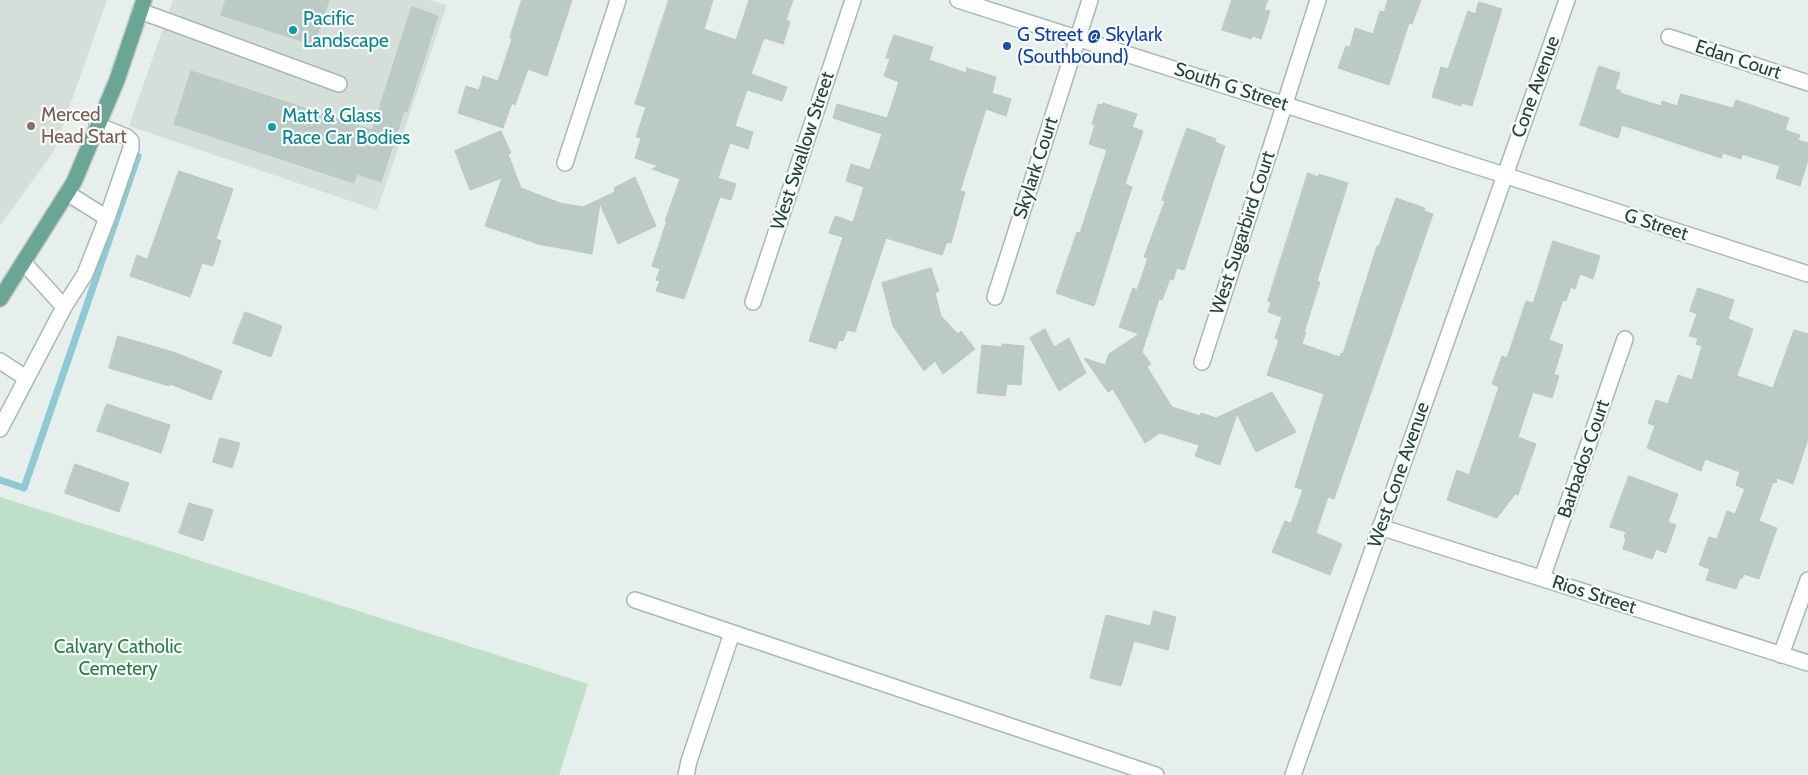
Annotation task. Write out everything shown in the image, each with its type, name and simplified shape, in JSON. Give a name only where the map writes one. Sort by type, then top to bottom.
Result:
[{"type":"main road","points":[[0,300],[74,182],[117,80],[142,6]]},
{"type":"street","points":[[565,163],[618,0]]},
{"type":"street","name":"West Swallow Street","points":[[752,302],[853,0]]},
{"type":"street","name":"South G Street","points":[[958,0],[1504,175]]},
{"type":"street","name":"Skylark Court","points":[[995,297],[1090,0]]},
{"type":"street","name":"West Sugarbird Court","points":[[1202,362],[1318,0]]},
{"type":"street","name":"Cone Avenue","points":[[1504,175],[1567,0]]},
{"type":"street","points":[[142,6],[339,84]]},
{"type":"street","name":"Edan Court","points":[[1669,37],[1808,83]]},
{"type":"street","points":[[0,429],[64,307],[85,274],[131,148],[130,140],[127,137],[98,126]]},
{"type":"street","name":"G Street","points":[[1504,175],[1808,274]]},
{"type":"street","name":"West Cone Avenue","points":[[1294,775],[1504,175]]},
{"type":"street","points":[[67,193],[107,218]]},
{"type":"street","points":[[24,263],[64,307]]},
{"type":"street","name":"Barbados Court","points":[[1542,578],[1625,339]]},
{"type":"street","points":[[0,361],[26,378]]},
{"type":"street","name":"Rios Street","points":[[1380,527],[1808,663]]},
{"type":"street","points":[[1781,655],[1808,580]]},
{"type":"street","points":[[635,600],[1156,775]]},
{"type":"street","points":[[686,775],[732,633]]},
{"type":"shaded area","name":"Merced Head Start","points":[[0,0],[107,0],[54,151],[0,226]]},
{"type":"shaded area","points":[[173,0],[429,0],[447,5],[377,210],[129,126]]},
{"type":"green space","name":"Calvary Catholic Cemetery","points":[[0,497],[588,684],[559,775],[0,775]]},
{"type":"building","name":"Pacific Landscape","points":[[226,0],[329,0],[314,45],[221,15]]},
{"type":"building","points":[[522,0],[572,0],[547,76],[528,69],[515,105],[512,103],[503,128],[458,113],[466,86],[479,90],[483,76],[498,81]]},
{"type":"building","points":[[669,0],[713,0],[704,29],[736,40],[749,0],[793,0],[786,20],[790,22],[783,44],[764,38],[751,74],[787,87],[782,101],[747,90],[735,126],[753,132],[748,149],[730,143],[718,178],[736,184],[731,200],[720,197],[684,299],[656,291],[660,281],[656,280],[660,269],[652,266],[680,179],[652,169],[658,166],[635,158],[641,138],[636,137],[646,107],[635,104]]},
{"type":"building","points":[[1232,0],[1268,0],[1264,10],[1270,11],[1261,39],[1253,36],[1251,39],[1222,30]]},
{"type":"building","points":[[1388,0],[1421,0],[1412,24],[1409,23],[1389,85],[1338,68],[1346,46],[1350,47],[1355,28],[1373,34],[1380,11],[1384,12]]},
{"type":"building","points":[[1479,2],[1502,9],[1472,106],[1462,103],[1461,106],[1432,97],[1441,67],[1448,69],[1468,11],[1475,14]]},
{"type":"building","name":"Matt & Glass Race Car Bodies","points":[[412,7],[438,16],[407,112],[404,111],[381,182],[357,174],[354,183],[174,124],[191,71],[372,130]]},
{"type":"building","points":[[894,35],[933,47],[929,60],[966,73],[967,68],[996,77],[992,93],[1011,99],[1006,116],[986,109],[960,191],[965,192],[951,243],[947,242],[942,255],[886,238],[855,332],[847,330],[843,341],[839,340],[836,349],[809,341],[843,237],[829,233],[835,216],[853,222],[864,187],[846,181],[851,164],[870,170],[882,134],[833,118],[837,104],[887,118],[899,82],[884,76],[890,59],[886,58]]},
{"type":"building","points":[[1599,66],[1620,73],[1615,89],[1621,91],[1620,93],[1661,106],[1662,101],[1677,106],[1681,94],[1733,108],[1736,100],[1789,118],[1785,130],[1800,135],[1798,140],[1808,143],[1808,160],[1800,186],[1776,178],[1780,166],[1742,154],[1741,159],[1723,153],[1721,158],[1622,125],[1618,138],[1580,125]]},
{"type":"building","points":[[1103,103],[1137,114],[1132,127],[1143,131],[1125,184],[1132,187],[1094,306],[1056,293],[1077,232],[1080,233],[1107,150],[1089,144],[1095,125],[1092,124],[1098,104],[1102,105]]},
{"type":"building","points":[[1187,128],[1216,139],[1215,142],[1225,146],[1184,270],[1177,268],[1173,280],[1170,279],[1162,300],[1159,299],[1142,352],[1151,364],[1147,367],[1172,407],[1200,416],[1201,413],[1216,418],[1272,392],[1296,432],[1256,452],[1237,414],[1220,465],[1195,456],[1199,445],[1160,433],[1145,443],[1113,389],[1108,392],[1084,358],[1105,365],[1109,354],[1139,334],[1119,327],[1133,288],[1137,290],[1148,258],[1144,257],[1165,201],[1162,200]]},
{"type":"building","points":[[501,131],[511,153],[508,154],[521,188],[560,203],[583,207],[615,192],[614,188],[635,177],[656,226],[618,244],[600,204],[592,254],[538,244],[485,226],[502,178],[470,190],[455,151]]},
{"type":"building","points":[[179,171],[233,189],[216,239],[221,241],[213,266],[202,263],[190,297],[130,276],[137,255],[147,259]]},
{"type":"building","points":[[1308,173],[1318,177],[1319,174],[1348,183],[1317,281],[1320,282],[1302,344],[1340,357],[1341,353],[1343,354],[1377,246],[1379,246],[1396,198],[1425,208],[1424,211],[1433,214],[1334,499],[1328,497],[1316,533],[1342,544],[1330,575],[1272,552],[1285,521],[1291,523],[1303,490],[1295,487],[1324,394],[1267,375],[1279,340],[1275,338],[1282,317],[1268,312],[1271,302],[1268,301]]},
{"type":"building","points":[[1553,241],[1600,256],[1593,279],[1580,274],[1575,289],[1571,287],[1566,301],[1563,300],[1549,340],[1563,345],[1554,374],[1559,376],[1552,398],[1533,392],[1518,437],[1536,444],[1518,495],[1515,494],[1497,518],[1447,500],[1457,470],[1469,475],[1499,387],[1492,384],[1502,356],[1507,358],[1526,301],[1533,303]]},
{"type":"building","points":[[931,268],[939,291],[935,293],[941,316],[958,334],[961,331],[975,349],[943,374],[935,361],[924,371],[893,326],[882,283]]},
{"type":"building","points":[[1698,288],[1734,300],[1728,319],[1753,329],[1737,376],[1773,388],[1794,330],[1808,334],[1808,439],[1793,484],[1777,478],[1776,483],[1773,482],[1759,521],[1777,528],[1759,579],[1744,574],[1742,579],[1740,578],[1736,589],[1706,580],[1710,569],[1699,565],[1709,537],[1717,539],[1727,511],[1735,514],[1745,489],[1736,485],[1740,472],[1705,459],[1701,471],[1647,448],[1655,426],[1648,423],[1656,400],[1668,404],[1678,375],[1692,380],[1702,346],[1696,344],[1698,338],[1689,336],[1697,314],[1690,311]]},
{"type":"building","points":[[245,312],[282,326],[271,357],[233,343]]},
{"type":"building","points":[[1045,329],[1054,347],[1069,338],[1086,373],[1059,391],[1030,338]]},
{"type":"building","points":[[118,336],[173,352],[222,371],[211,400],[170,384],[169,386],[109,368]]},
{"type":"building","points":[[1002,344],[1024,346],[1021,385],[1007,384],[1005,396],[977,393],[982,345],[1002,347]]},
{"type":"building","points":[[107,404],[170,425],[161,453],[97,431]]},
{"type":"building","points":[[220,438],[240,443],[232,468],[213,462]]},
{"type":"building","points":[[75,464],[129,483],[119,512],[65,493]]},
{"type":"building","points":[[1629,476],[1678,494],[1668,522],[1676,525],[1666,553],[1656,549],[1652,559],[1623,549],[1626,532],[1610,527]]},
{"type":"building","points":[[189,503],[213,510],[203,541],[179,533]]},
{"type":"building","points":[[1154,611],[1176,617],[1168,650],[1134,641],[1121,686],[1090,678],[1106,615],[1150,626]]},
{"type":"waterway","points":[[0,480],[24,488],[138,156]]},
{"type":"place","name":"Pacific Landscape","points":[[293,30]]},
{"type":"place","name":"G Street @ Skylark (Southbound)","points":[[1007,46]]},
{"type":"place","name":"Merced Head Start","points":[[31,126]]},
{"type":"place","name":"Matt & Glass Race Car Bodies","points":[[272,127]]}]
